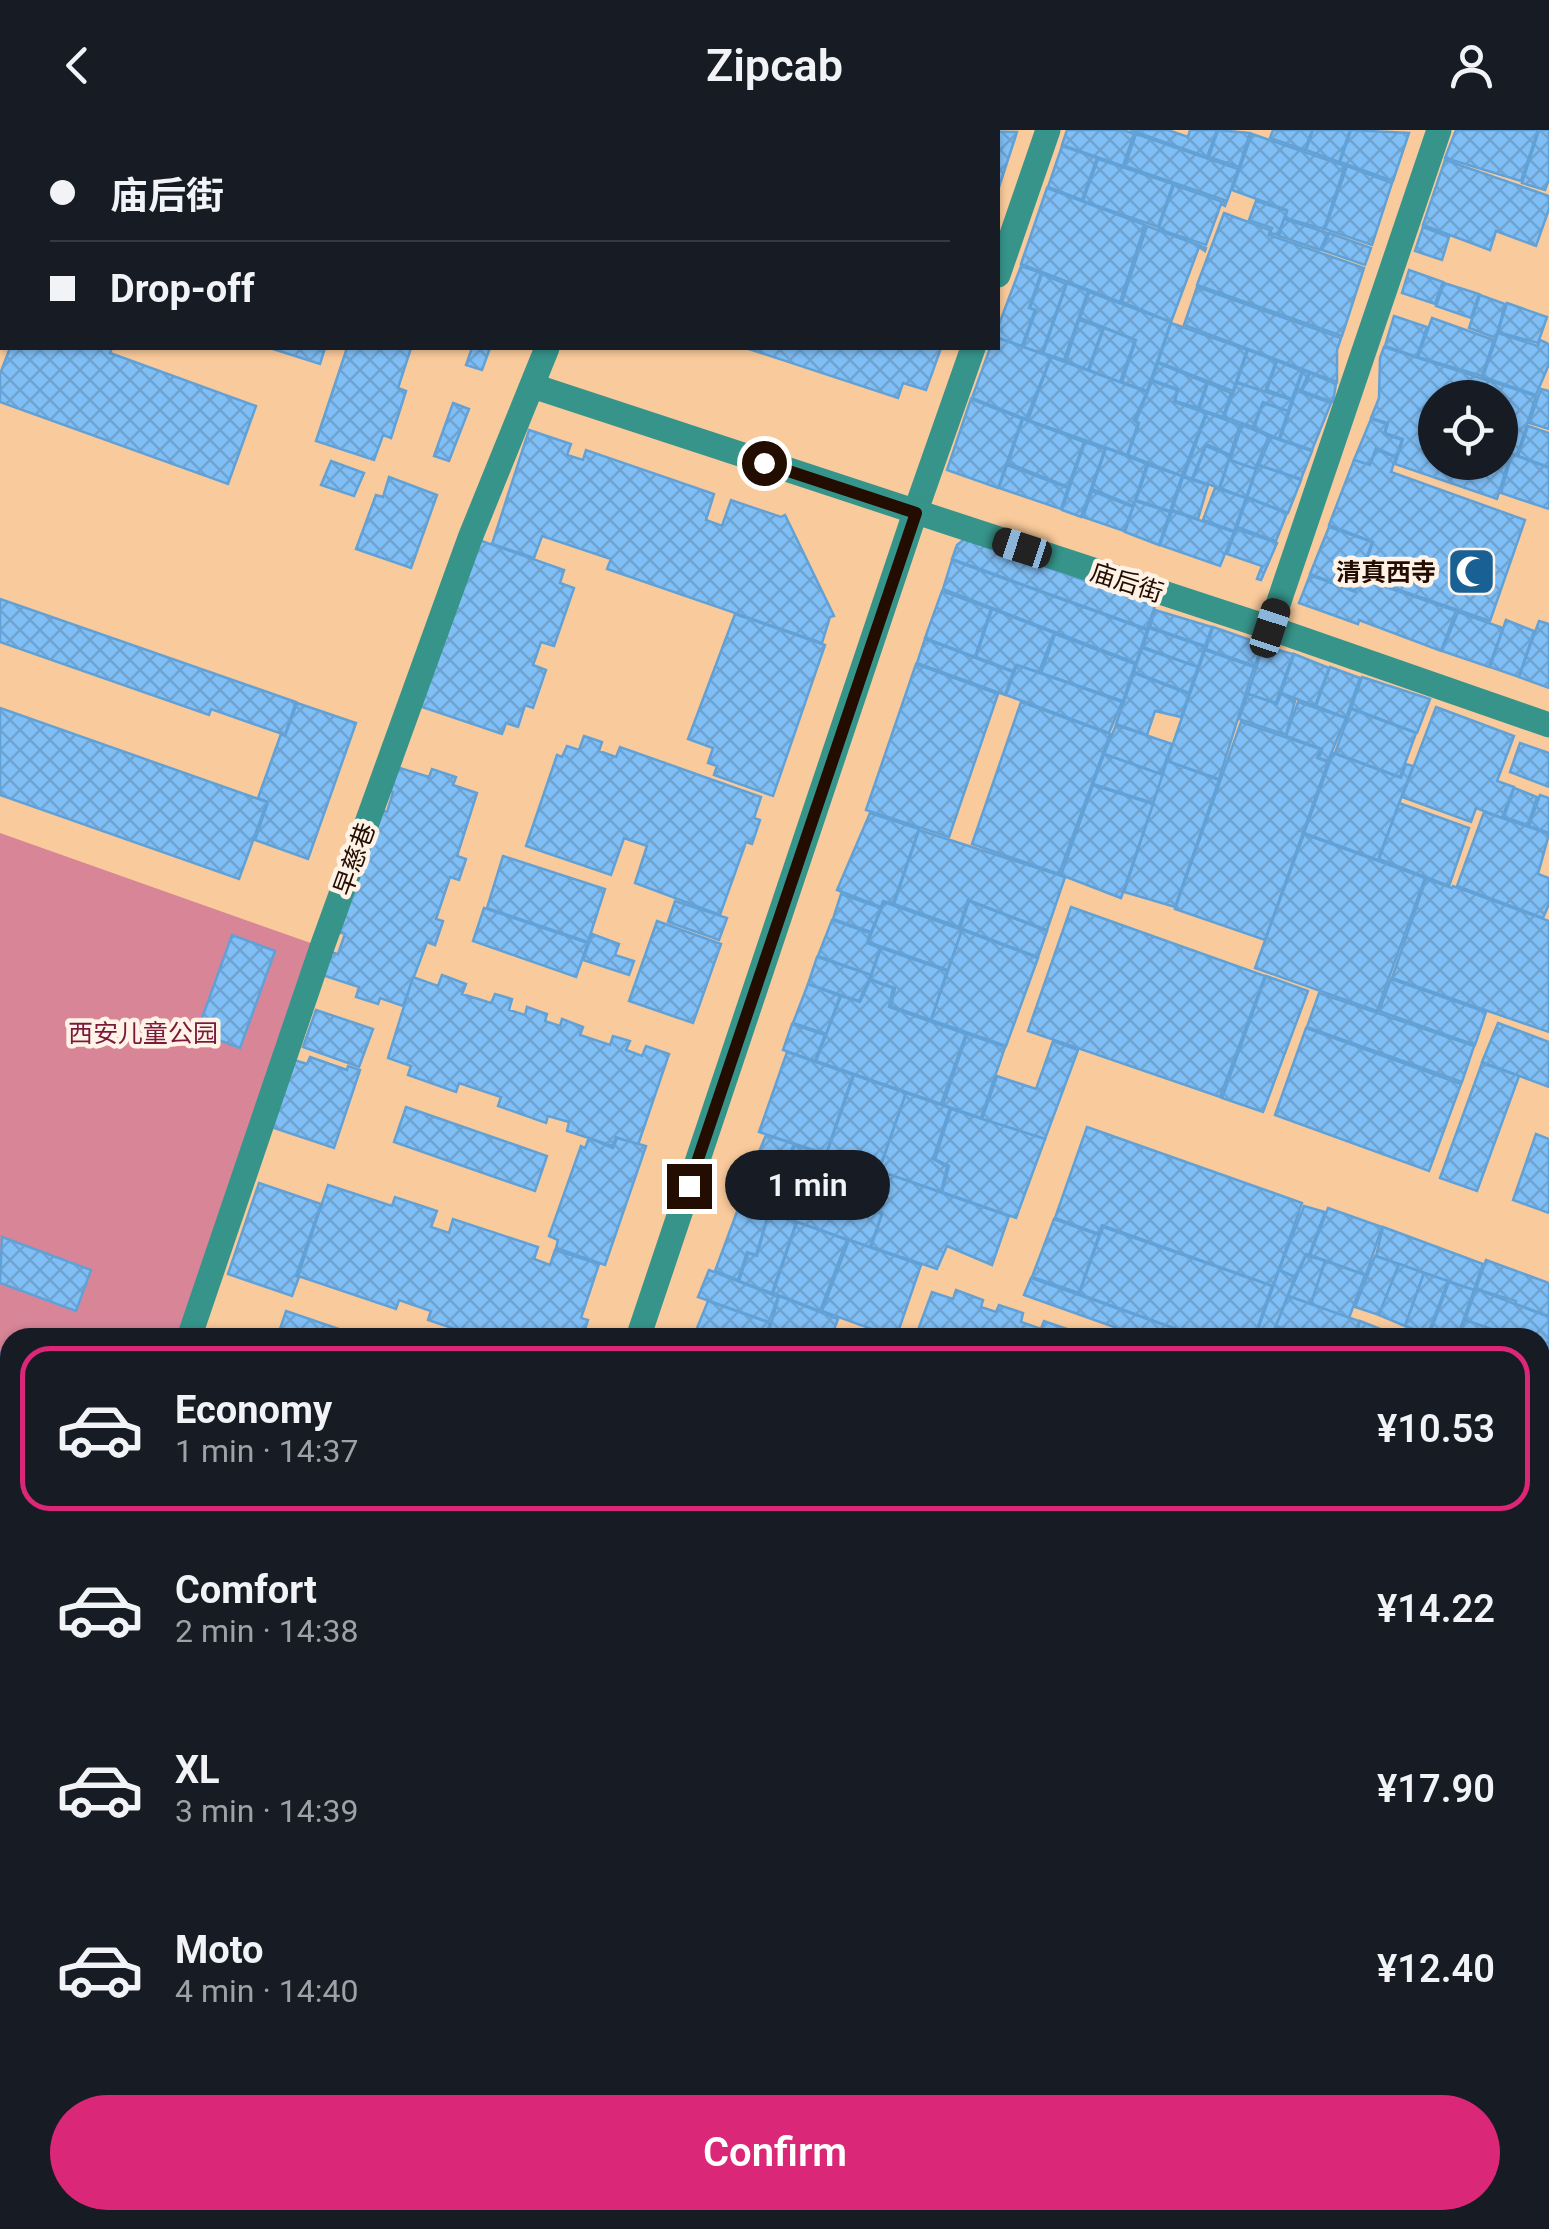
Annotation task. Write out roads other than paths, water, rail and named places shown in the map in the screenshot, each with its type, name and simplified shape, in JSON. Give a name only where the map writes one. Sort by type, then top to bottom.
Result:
[{"type":"street","points":[[1000,269],[1048,130]]},
{"type":"street","points":[[1270,628],[1439,130]]},
{"type":"street","name":"早慈巷","points":[[192,1328],[322,946],[443,612],[546,350]]},
{"type":"street","points":[[641,1328],[971,350]]},
{"type":"street","name":"庙后街","points":[[533,386],[1270,628],[1549,725]]},
{"type":"place","name":"清真西寺","points":[[1471,572]]},
{"type":"park label","name":"西安儿童公园","points":[[143,1033]]}]
